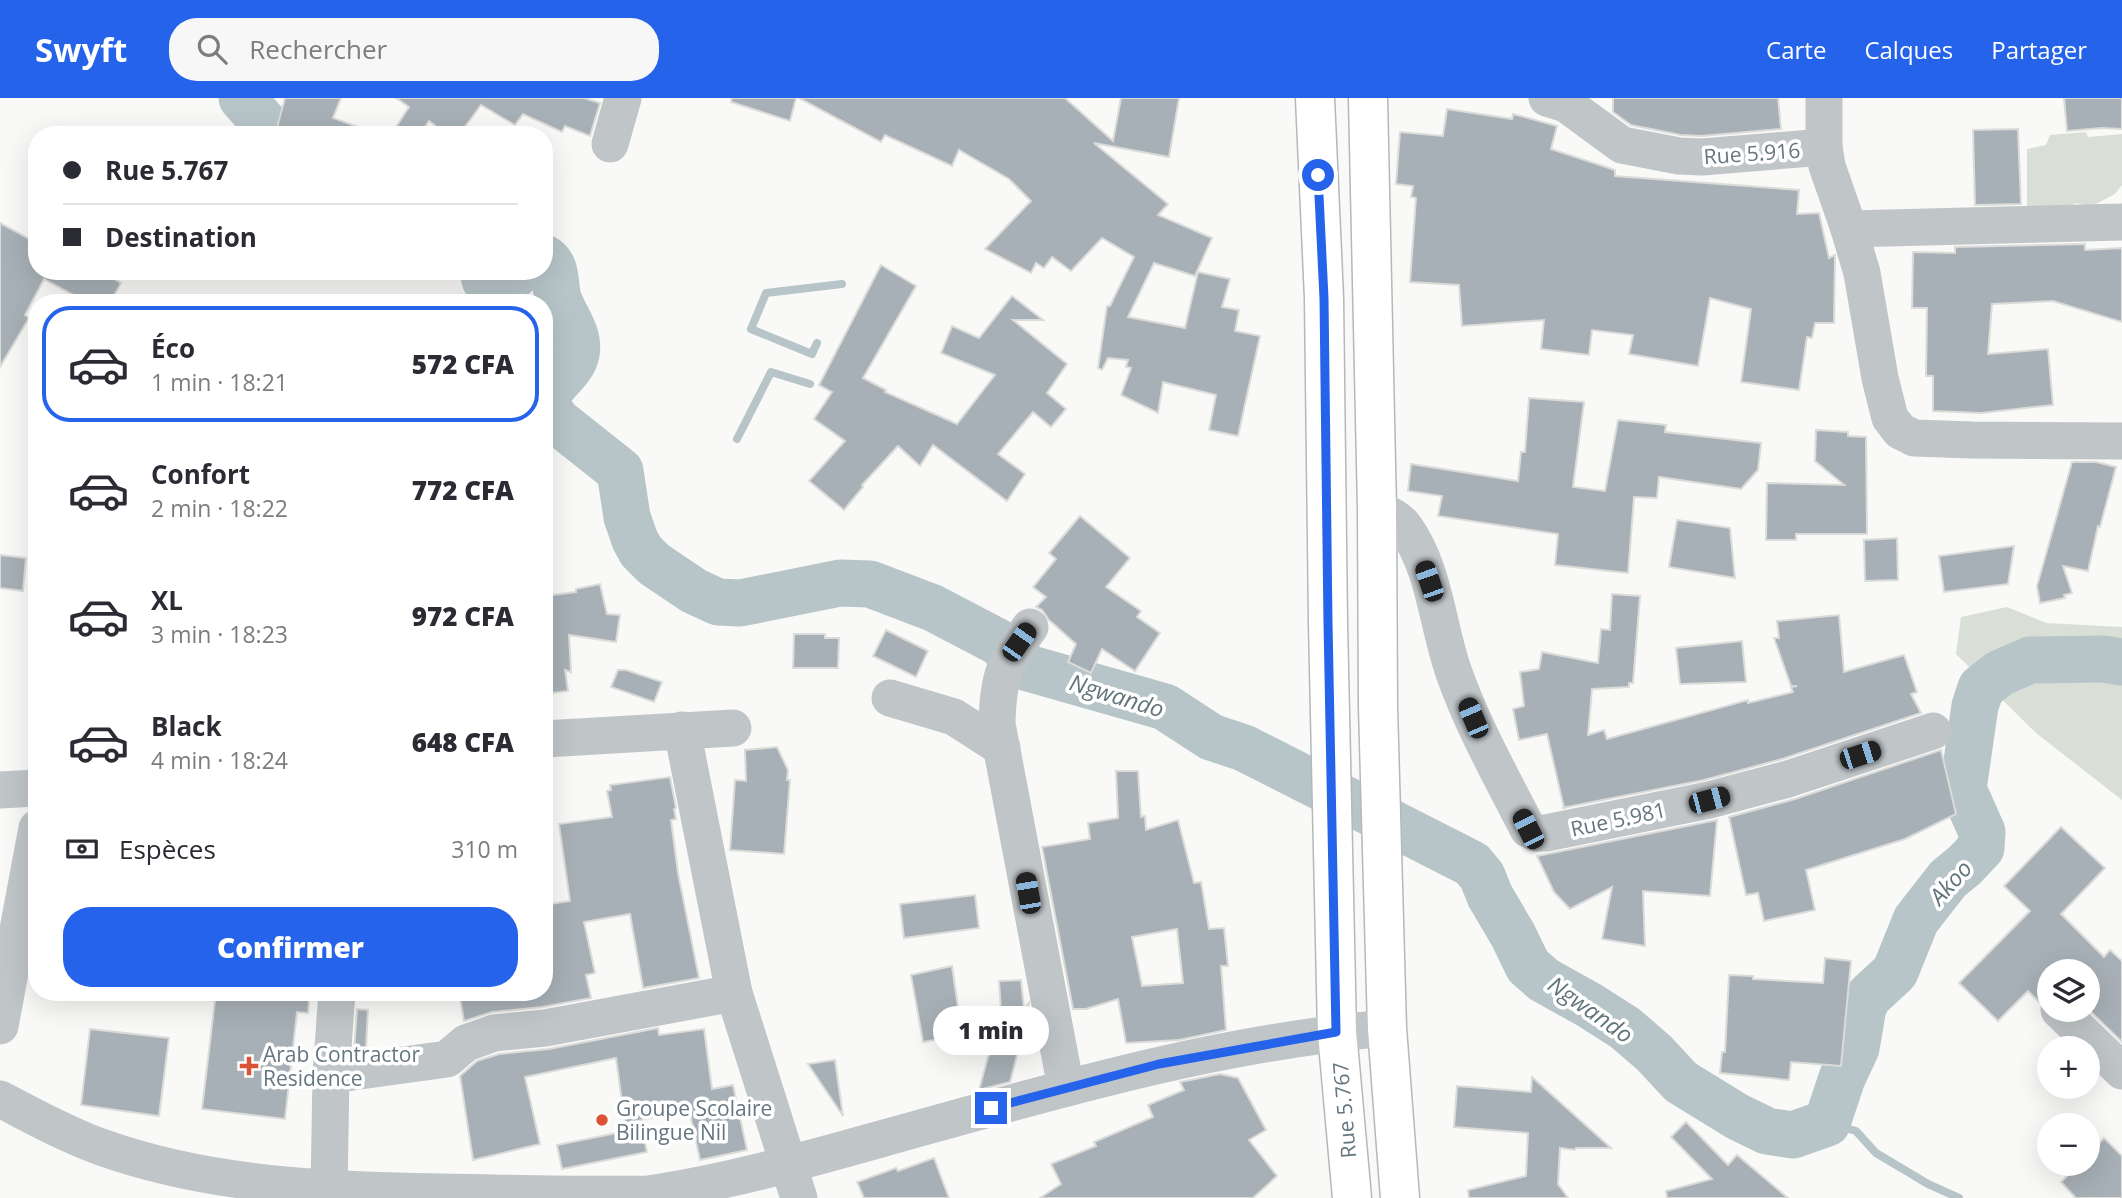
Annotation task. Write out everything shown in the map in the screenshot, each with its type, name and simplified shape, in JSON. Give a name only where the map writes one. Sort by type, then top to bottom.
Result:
[{"type":"highway","name":"Rue 5.767","points":[[1315,98],[1324,298],[1336,1032],[1352,1198]]},
{"type":"highway","points":[[1368,98],[1377,509],[1378,707],[1387,1028],[1400,1198]]},
{"type":"street","points":[[610,144],[623,98]]},
{"type":"street","name":"Rue 5.916","points":[[1547,98],[1566,104],[1622,145],[1679,156],[1702,158],[1824,147],[1827,166],[1862,273],[1880,378],[1890,418],[1900,431],[1914,438],[2122,441]]},
{"type":"street","points":[[1824,98],[1824,147]]},
{"type":"street","points":[[1849,229],[2122,222]]},
{"type":"street","name":"Rue 5.981","points":[[1377,509],[1403,525],[1420,558],[1437,604],[1454,672],[1483,741],[1528,829],[1537,833],[1546,834],[1709,800],[1788,779],[1933,731]]},
{"type":"street","points":[[1030,627],[1009,657],[998,692],[997,724],[1066,1088]]},
{"type":"street","points":[[890,698],[954,717],[1002,748]]},
{"type":"street","points":[[553,738],[733,728]]},
{"type":"street","points":[[682,730],[734,993],[794,1181]]},
{"type":"street","points":[[0,790],[28,788]]},
{"type":"street","points":[[0,1026],[28,876]]},
{"type":"street","points":[[331,1075],[447,1059],[466,1043],[494,1033],[545,1028],[734,993]]},
{"type":"street","points":[[329,1190],[331,1075],[336,1001]]},
{"type":"street","points":[[2071,1022],[2122,1071]]},
{"type":"street","points":[[0,1099],[66,1134],[103,1148],[208,1176],[225,1189],[648,1194],[687,1188],[794,1181],[1066,1088],[1159,1064],[1336,1032],[1387,1028]]},
{"type":"shaded area","points":[[2086,132],[2088,137],[2122,134],[2122,185],[2115,194],[2096,204],[2087,206],[2076,203],[2060,212],[2027,216],[2027,149],[2046,145],[2050,135]]},
{"type":"shaded area","points":[[2007,607],[2046,623],[2122,627],[2122,800],[2036,733],[1956,654],[1961,617]]},
{"type":"building","points":[[285,98],[341,98],[333,118],[355,126],[277,126]]},
{"type":"building","points":[[396,98],[584,98],[600,103],[590,136],[565,126],[562,132],[523,114],[515,125],[481,105],[466,126],[435,126],[429,121],[426,126],[397,126],[409,107]]},
{"type":"building","points":[[732,98],[796,98],[790,121],[731,102]]},
{"type":"building","points":[[799,98],[1065,98],[1113,141],[1121,98],[1179,98],[1169,157],[1094,143],[1168,204],[1158,215],[1212,238],[1195,276],[1154,263],[1128,317],[1185,328],[1198,272],[1230,279],[1222,307],[1239,310],[1235,331],[1260,336],[1238,436],[1209,430],[1216,395],[1163,382],[1158,413],[1121,395],[1131,368],[1126,367],[1128,360],[1108,358],[1102,370],[1098,368],[1107,306],[1110,306],[1134,257],[1102,238],[1071,271],[1052,257],[1044,268],[1036,263],[1031,273],[985,249],[1031,201],[1009,179],[959,150],[952,166],[885,135],[881,142]]},
{"type":"building","points":[[1613,98],[1778,98],[1781,129],[1702,136],[1681,135],[1631,125],[1613,112]]},
{"type":"building","points":[[2064,98],[2122,98],[2122,129],[2067,131]]},
{"type":"building","points":[[1447,109],[1512,119],[1513,114],[1557,126],[1551,149],[1615,170],[1615,176],[1799,190],[1797,214],[1819,213],[1829,258],[1835,255],[1834,323],[1815,323],[1812,338],[1807,337],[1799,390],[1741,382],[1751,309],[1710,298],[1698,366],[1629,354],[1633,335],[1592,330],[1589,355],[1541,349],[1544,320],[1462,326],[1459,285],[1410,282],[1416,198],[1411,197],[1413,186],[1396,184],[1400,132],[1443,136]]},
{"type":"building","points":[[2018,129],[2021,204],[1975,205],[1973,130]]},
{"type":"building","points":[[0,223],[28,238],[28,280],[43,280],[36,294],[28,294],[28,309],[25,315],[28,320],[0,367]]},
{"type":"building","points":[[2085,244],[2085,250],[2122,248],[2122,322],[2053,301],[1992,304],[1988,354],[2048,349],[2053,405],[1981,413],[1933,411],[1933,376],[1926,376],[1927,308],[1912,308],[1913,252],[1955,253],[1955,247]]},
{"type":"building","points":[[881,265],[916,286],[863,378],[886,390],[885,392],[957,424],[995,375],[941,353],[952,326],[979,338],[1012,296],[1043,320],[1013,320],[1067,364],[1047,393],[1066,409],[1051,427],[1033,412],[998,454],[1025,474],[1007,501],[933,445],[920,466],[898,446],[862,485],[844,510],[809,481],[845,441],[814,419],[832,392],[819,385]]},
{"type":"building","points":[[46,280],[116,280],[121,283],[115,294],[72,294]]},
{"type":"building","points":[[1529,398],[1584,402],[1573,487],[1605,491],[1618,420],[1666,425],[1665,432],[1761,443],[1758,470],[1741,489],[1659,477],[1657,498],[1634,497],[1628,573],[1555,565],[1558,534],[1438,516],[1442,496],[1408,491],[1411,464],[1518,481],[1521,452],[1525,452]]},
{"type":"building","points":[[1816,430],[1848,432],[1848,436],[1866,437],[1867,534],[1796,534],[1796,540],[1766,540],[1767,483],[1844,485],[1815,461]]},
{"type":"building","points":[[2072,462],[2096,462],[2116,467],[2088,571],[2063,566],[2072,593],[2064,595],[2065,598],[2040,603],[2037,586]]},
{"type":"building","points":[[1080,516],[1130,558],[1106,587],[1141,611],[1137,617],[1160,633],[1135,671],[1102,649],[1091,673],[1068,662],[1076,644],[1036,607],[1046,597],[1033,587],[1056,559],[1049,553]]},
{"type":"building","points":[[1677,520],[1730,528],[1735,578],[1669,567]]},
{"type":"building","points":[[1897,538],[1898,580],[1865,581],[1864,540]]},
{"type":"building","points":[[2014,546],[2008,584],[1944,592],[1939,556]]},
{"type":"building","points":[[0,555],[26,558],[23,591],[0,588]]},
{"type":"building","points":[[600,584],[607,614],[620,615],[616,642],[569,635],[571,672],[565,670],[568,691],[553,693],[553,595],[576,592],[576,589]]},
{"type":"building","points":[[1612,594],[1640,596],[1633,683],[1629,683],[1629,687],[1592,689],[1588,735],[1604,730],[1607,739],[1748,700],[1748,703],[1793,692],[1791,687],[1797,686],[1791,686],[1774,638],[1779,638],[1777,621],[1839,615],[1844,672],[1904,655],[1917,692],[1911,694],[1921,713],[1782,759],[1704,780],[1564,808],[1547,734],[1519,740],[1513,709],[1524,706],[1520,672],[1539,669],[1542,652],[1598,663],[1601,629],[1610,630]]},
{"type":"building","points":[[886,630],[928,651],[916,677],[873,656]]},
{"type":"building","points":[[794,634],[825,634],[825,638],[839,638],[838,668],[793,668]]},
{"type":"building","points":[[1742,641],[1746,682],[1680,684],[1676,648]]},
{"type":"building","points":[[618,670],[626,670],[662,682],[654,702],[611,687]]},
{"type":"building","points":[[777,747],[788,770],[787,780],[790,780],[784,854],[730,850],[735,780],[746,781],[745,750]]},
{"type":"building","points":[[1941,750],[1956,814],[1905,839],[1806,870],[1815,910],[1764,921],[1758,893],[1746,895],[1729,817],[1795,799]]},
{"type":"building","points":[[1116,771],[1138,771],[1141,817],[1145,816],[1146,830],[1178,820],[1194,883],[1201,882],[1209,929],[1224,928],[1228,966],[1221,966],[1226,1030],[1179,1040],[1126,1043],[1118,999],[1086,1009],[1073,1009],[1042,847],[1090,839],[1088,823],[1118,818]],"holes":[[[1177,929],[1183,983],[1142,986],[1132,937]]]},
{"type":"building","points":[[670,777],[676,808],[676,819],[671,820],[678,873],[699,978],[643,988],[630,914],[584,922],[595,973],[586,975],[591,998],[492,1012],[464,1021],[461,1001],[553,1001],[553,904],[570,901],[559,824],[612,817],[607,791],[611,790],[610,785]]},
{"type":"building","points":[[1717,820],[1710,896],[1643,891],[1645,946],[1602,939],[1612,887],[1570,909],[1554,892],[1537,856]]},
{"type":"building","points":[[2061,827],[2105,868],[2061,914],[2104,957],[2110,950],[2122,961],[2122,1042],[2100,1021],[2100,959],[2037,959],[2037,1000],[2028,991],[1998,1021],[1959,983],[2030,911],[2004,886]]},
{"type":"building","points":[[975,895],[979,928],[904,938],[900,904]]},
{"type":"building","points":[[1825,958],[1851,961],[1841,1066],[1791,1062],[1789,1080],[1720,1073],[1722,1052],[1725,1052],[1729,975],[1823,983]]},
{"type":"building","points":[[952,966],[962,1035],[923,1042],[911,975]]},
{"type":"building","points":[[1021,980],[1024,1009],[1029,1003],[1010,1082],[979,1090],[988,1057],[1010,1028],[995,1030],[1001,1009],[999,981]]},
{"type":"building","name":"Arab Contractor Residence","points":[[215,1001],[309,1001],[308,1013],[297,1012],[285,1119],[202,1109]]},
{"type":"building","points":[[357,1009],[368,1010],[366,1049],[354,1051]]},
{"type":"building","points":[[658,1028],[659,1035],[704,1029],[712,1089],[733,1085],[747,1150],[700,1160],[689,1109],[625,1124],[616,1058],[525,1077],[540,1144],[473,1160],[460,1076],[477,1061],[499,1054],[549,1049]]},
{"type":"building","points":[[90,1029],[169,1038],[159,1116],[81,1105]]},
{"type":"building","points":[[835,1060],[843,1116],[808,1064]]},
{"type":"building","points":[[1220,1074],[1238,1078],[1266,1130],[1249,1140],[1277,1176],[1253,1198],[1040,1198],[1061,1184],[1051,1164],[1096,1146],[1094,1142],[1153,1117],[1148,1105],[1184,1090],[1180,1082]]},
{"type":"building","points":[[1532,1077],[1611,1148],[1560,1148],[1558,1184],[1568,1198],[1469,1198],[1468,1190],[1526,1176],[1528,1133],[1454,1127],[1457,1086],[1531,1092]]},
{"type":"building","points":[[1686,1122],[1728,1165],[1737,1155],[1788,1198],[1667,1198],[1666,1191],[1712,1179],[1671,1137]]},
{"type":"building","points":[[642,1128],[647,1152],[562,1169],[557,1145]]},
{"type":"building","points":[[2104,1138],[2122,1156],[2122,1198],[2076,1198],[2061,1182],[2067,1176],[2100,1176],[2100,1142]]},
{"type":"building","points":[[934,1158],[949,1198],[864,1198],[857,1182],[896,1168],[898,1171]]},
{"type":"waterway","name":"Ngwando","points":[[242,98],[267,126]]},
{"type":"waterway","name":"Ngwando","points":[[553,268],[558,298],[577,343],[571,366],[553,386]]},
{"type":"waterway","name":"Ngwando","points":[[485,280],[508,280]]},
{"type":"waterway","points":[[817,343],[812,354],[751,329],[766,293],[842,284]]},
{"type":"waterway","points":[[737,439],[771,372],[810,384]]},
{"type":"waterway","name":"Ngwando","points":[[553,415],[620,471],[627,517],[641,551],[654,564],[694,591],[718,602],[740,603],[840,583],[870,584],[933,608],[998,642],[1028,668],[1165,707],[1211,737],[1244,748],[1472,864],[1482,876],[1528,966],[1544,980],[1625,1028],[1654,1053],[1681,1082],[1738,1117],[1767,1131],[1793,1135],[1827,1123],[1842,1078],[1856,1048],[1863,1007],[1869,996],[1895,972],[1916,920],[1948,879],[1981,848],[1982,832],[1963,789],[1975,706],[1981,688],[2000,673],[2030,660],[2104,659],[2122,662]]},
{"type":"waterway","points":[[1827,1123],[1856,1131],[1876,1153],[1928,1184],[1959,1198]]},
{"type":"place","name":"Arab Contractor Residence","points":[[249,1066]]},
{"type":"place","name":"Groupe Scolaire Bilingue Nil","points":[[602,1120]]},
{"type":"route","points":[[991,1108],[1159,1064],[1336,1032],[1324,298],[1318,175]]},
{"type":"water label","name":"Akoo","points":[[1950,882]]}]
